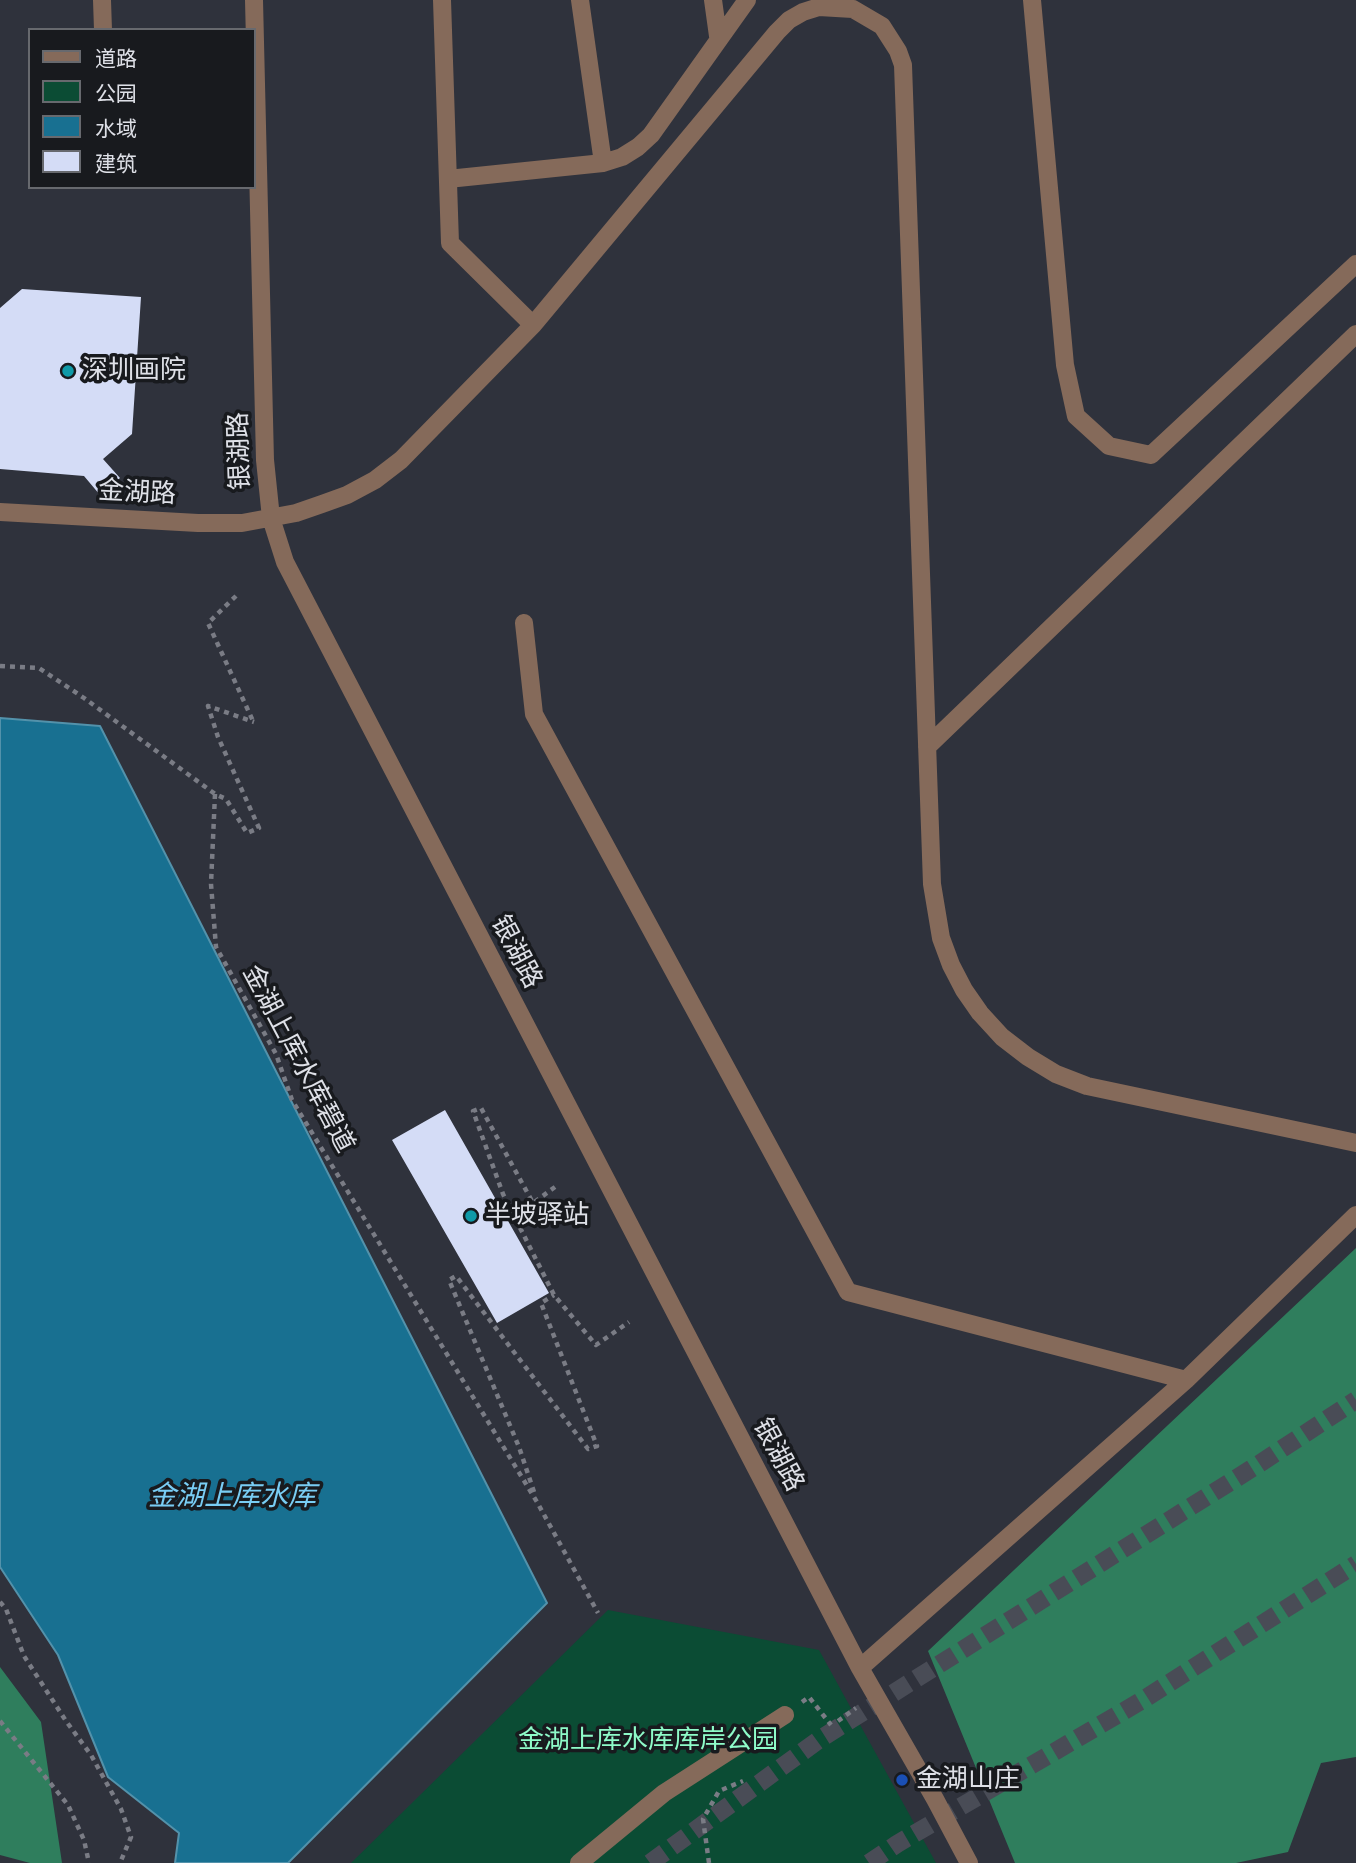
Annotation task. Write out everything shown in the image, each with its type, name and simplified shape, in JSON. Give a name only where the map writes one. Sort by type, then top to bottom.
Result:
[{"type":"street","points":[[102,0],[103,28]]},
{"type":"street","name":"银湖路","points":[[254,0],[254,28]]},
{"type":"street","points":[[442,0],[450,243],[533,326]]},
{"type":"street","points":[[580,0],[603,163]]},
{"type":"street","points":[[713,0],[719,37]]},
{"type":"street","points":[[448,178],[603,163],[630,152],[651,135],[747,0]]},
{"type":"street","points":[[1032,0],[1065,365],[1076,416],[1109,446],[1151,455],[1356,264]]},
{"type":"street","name":"金湖路","points":[[0,512],[219,524],[271,518],[322,505],[374,480],[401,460],[533,326],[789,20],[819,7],[853,9],[882,26],[898,51],[904,80],[933,884],[935,912],[951,965],[980,1013],[1002,1037],[1056,1074],[1087,1086],[1356,1143]]},
{"type":"street","name":"银湖路","points":[[256,152],[265,460],[271,518],[294,584],[860,1668],[970,1863]]},
{"type":"street","points":[[928,747],[1356,334]]},
{"type":"street","points":[[524,623],[534,713],[848,1292],[1186,1380]]},
{"type":"street","points":[[860,1668],[1186,1380],[1356,1215]]},
{"type":"street","points":[[579,1863],[664,1793],[785,1715]]},
{"type":"path","points":[[0,666],[38,668],[84,698],[215,794],[226,799],[247,833],[259,828],[218,737],[208,706],[254,722],[208,624],[236,596]]},
{"type":"path","name":"金湖上库水库碧道","points":[[215,794],[211,884],[216,947],[276,1054],[292,1100],[537,1502],[597,1613]]},
{"type":"path","points":[[555,1187],[533,1203],[481,1108],[473,1111],[503,1194],[554,1295],[596,1345],[629,1322]]},
{"type":"path","points":[[537,1502],[519,1447],[449,1280],[456,1276],[588,1449],[597,1446],[541,1303],[554,1295]]},
{"type":"path","points":[[0,1602],[6,1609],[24,1656],[91,1755],[127,1824],[131,1837],[120,1863]]},
{"type":"path","points":[[809,1697],[831,1725]]},
{"type":"path","points":[[838,1721],[856,1708]]},
{"type":"path","points":[[0,1721],[68,1805],[84,1840],[89,1863]]},
{"type":"path","points":[[709,1863],[703,1819],[719,1791],[743,1781]]},
{"type":"green space","points":[[1356,1248],[1356,1757],[1321,1763],[1288,1852],[1236,1863],[1015,1863],[928,1651]]},
{"type":"green space","name":"金湖上库水库库岸公园","points":[[608,1610],[819,1650],[936,1863],[351,1863]]},
{"type":"green space","points":[[0,1667],[41,1722],[62,1863],[30,1863],[0,1855]]},
{"type":"water","name":"金湖上库水库","points":[[0,718],[100,726],[547,1603],[288,1863],[175,1863],[179,1833],[108,1777],[58,1655],[0,1567]]},
{"type":"building","name":"深圳画院","points":[[22,289],[141,297],[132,434],[103,459],[120,478],[100,495],[84,476],[0,469],[0,308]]},
{"type":"building","name":"半坡驿站","points":[[445,1110],[549,1293],[497,1323],[392,1140]]},
{"type":"tunnel","points":[[650,1863],[820,1739],[1259,1464],[1356,1400]]},
{"type":"tunnel","points":[[869,1863],[1141,1701],[1356,1564]]},
{"type":"place","name":"深圳画院","points":[[68,371]]},
{"type":"place","name":"半坡驿站","points":[[471,1216]]},
{"type":"place","name":"金湖山庄","points":[[902,1780]]}]
